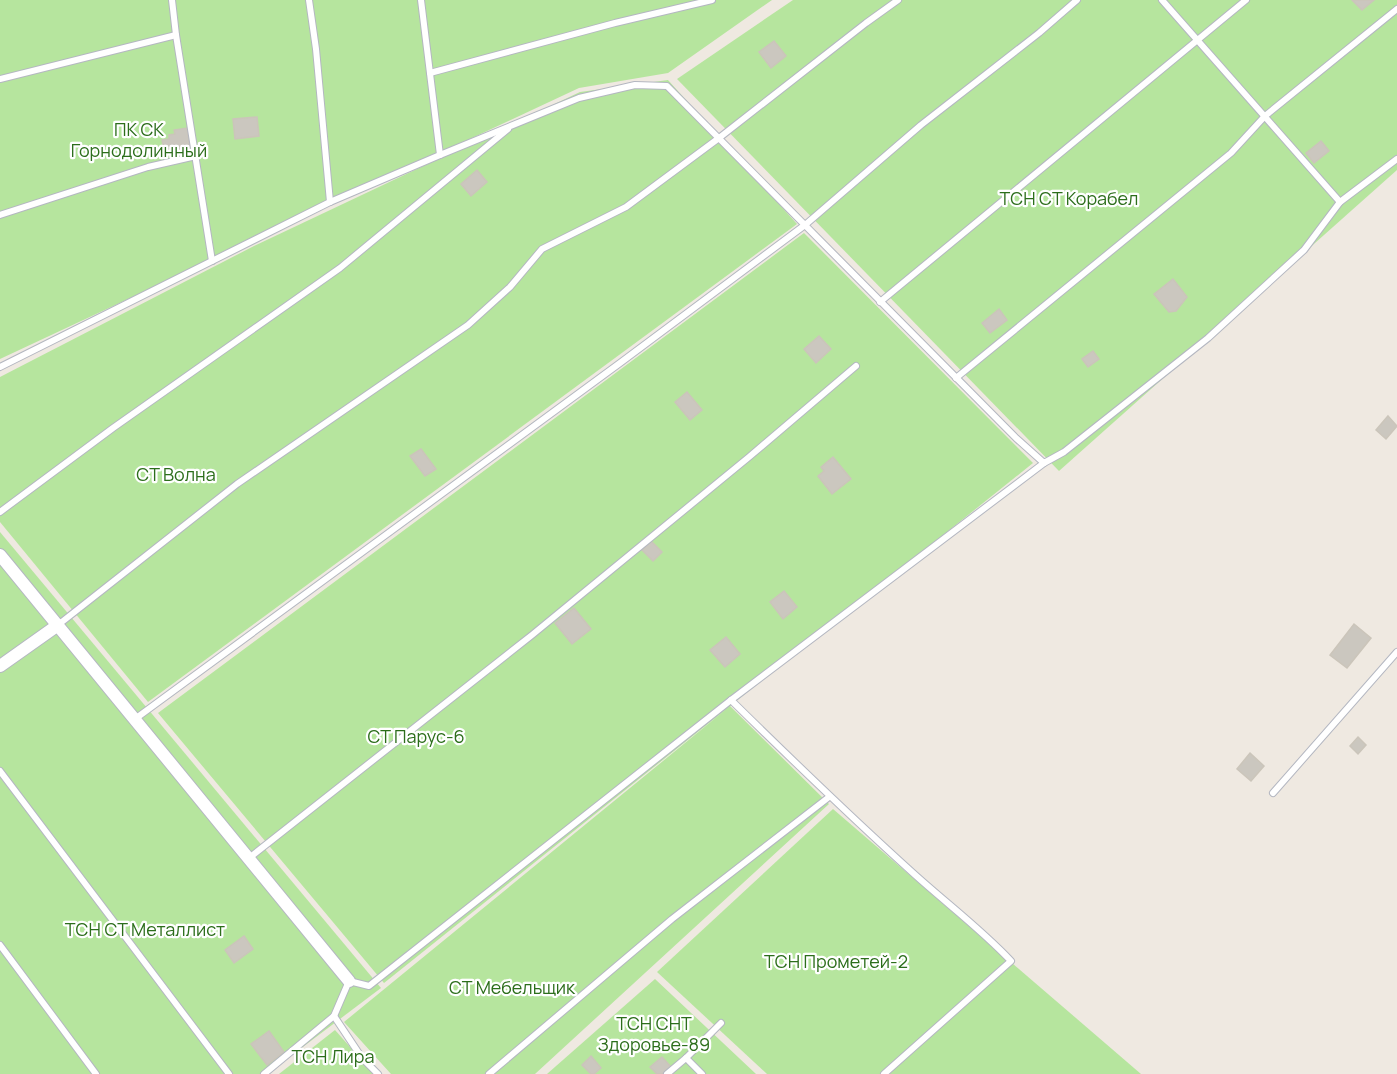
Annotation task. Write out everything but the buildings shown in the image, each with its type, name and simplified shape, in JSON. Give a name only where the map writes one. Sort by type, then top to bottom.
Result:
[{"type":"street","points":[[0,555],[349,981]]},
{"type":"street","points":[[0,666],[58,626]]},
{"type":"lane","points":[[172,0],[212,261]]},
{"type":"lane","points":[[309,0],[316,49],[330,202]]},
{"type":"lane","points":[[421,0],[440,155]]},
{"type":"lane","points":[[430,73],[615,23],[712,0]]},
{"type":"lane","points":[[58,626],[237,484],[468,325],[510,287],[542,249],[626,207],[898,0]]},
{"type":"lane","points":[[135,719],[621,363],[804,225],[921,125],[1039,33],[1077,0]]},
{"type":"lane","points":[[1162,0],[1340,202]]},
{"type":"lane","points":[[880,302],[1246,0]]},
{"type":"lane","points":[[956,378],[1231,153],[1264,116],[1397,9]]},
{"type":"lane","points":[[0,79],[176,35]]},
{"type":"lane","points":[[0,367],[330,202],[440,155],[579,98],[635,86],[667,86],[1016,438],[1044,463]]},
{"type":"lane","points":[[0,512],[113,428],[340,268],[513,125]]},
{"type":"lane","points":[[0,215],[148,167],[196,156]]},
{"type":"lane","points":[[264,1074],[334,1016],[349,981],[369,986],[731,700],[1044,463],[1064,452],[1208,338],[1304,250],[1340,202],[1396,159]]},
{"type":"lane","points":[[249,858],[532,635],[856,366]]},
{"type":"lane","points":[[1273,793],[1397,652]]},
{"type":"lane","points":[[731,700],[830,797],[951,908],[985,933],[1011,961],[884,1074]]},
{"type":"lane","points":[[0,771],[229,1074]]},
{"type":"lane","points":[[489,1074],[672,920],[830,797]]},
{"type":"lane","points":[[0,945],[96,1074]]},
{"type":"lane","points":[[334,1016],[362,1058],[378,1074]]},
{"type":"lane","points":[[667,1074],[721,1023]]},
{"type":"lane","points":[[686,1058],[702,1074]]},
{"type":"green space","name":"ПК СК Горнодолинный","points":[[0,0],[772,0],[668,73],[579,88],[0,359]]},
{"type":"green space","name":"ТСН СТ Корабел","points":[[793,0],[1397,0],[1397,170],[1059,471],[677,79]]},
{"type":"green space","name":"СТ Волна","points":[[668,80],[797,224],[148,702],[0,522],[0,377],[254,246],[580,92]]},
{"type":"green space","name":"СТ Парус-6","points":[[804,233],[1033,463],[730,706],[829,804],[535,1074],[391,1074],[344,1022],[729,707],[384,983],[158,713]]},
{"type":"green space","name":"ТСН СТ Металлист","points":[[0,532],[381,988],[267,1074],[0,1074]]},
{"type":"green space","name":"ТСН Прометей-2","points":[[833,809],[1141,1074],[767,1074],[657,972]]},
{"type":"green space","name":"ТСН СНТ Здоровье-89","points":[[655,979],[756,1074],[547,1074]]},
{"type":"green space","name":"ТСН Лира","points":[[335,1030],[374,1074],[279,1074]]},
{"type":"park label","name":"СТ Мебельщик","points":[[512,987]]}]
